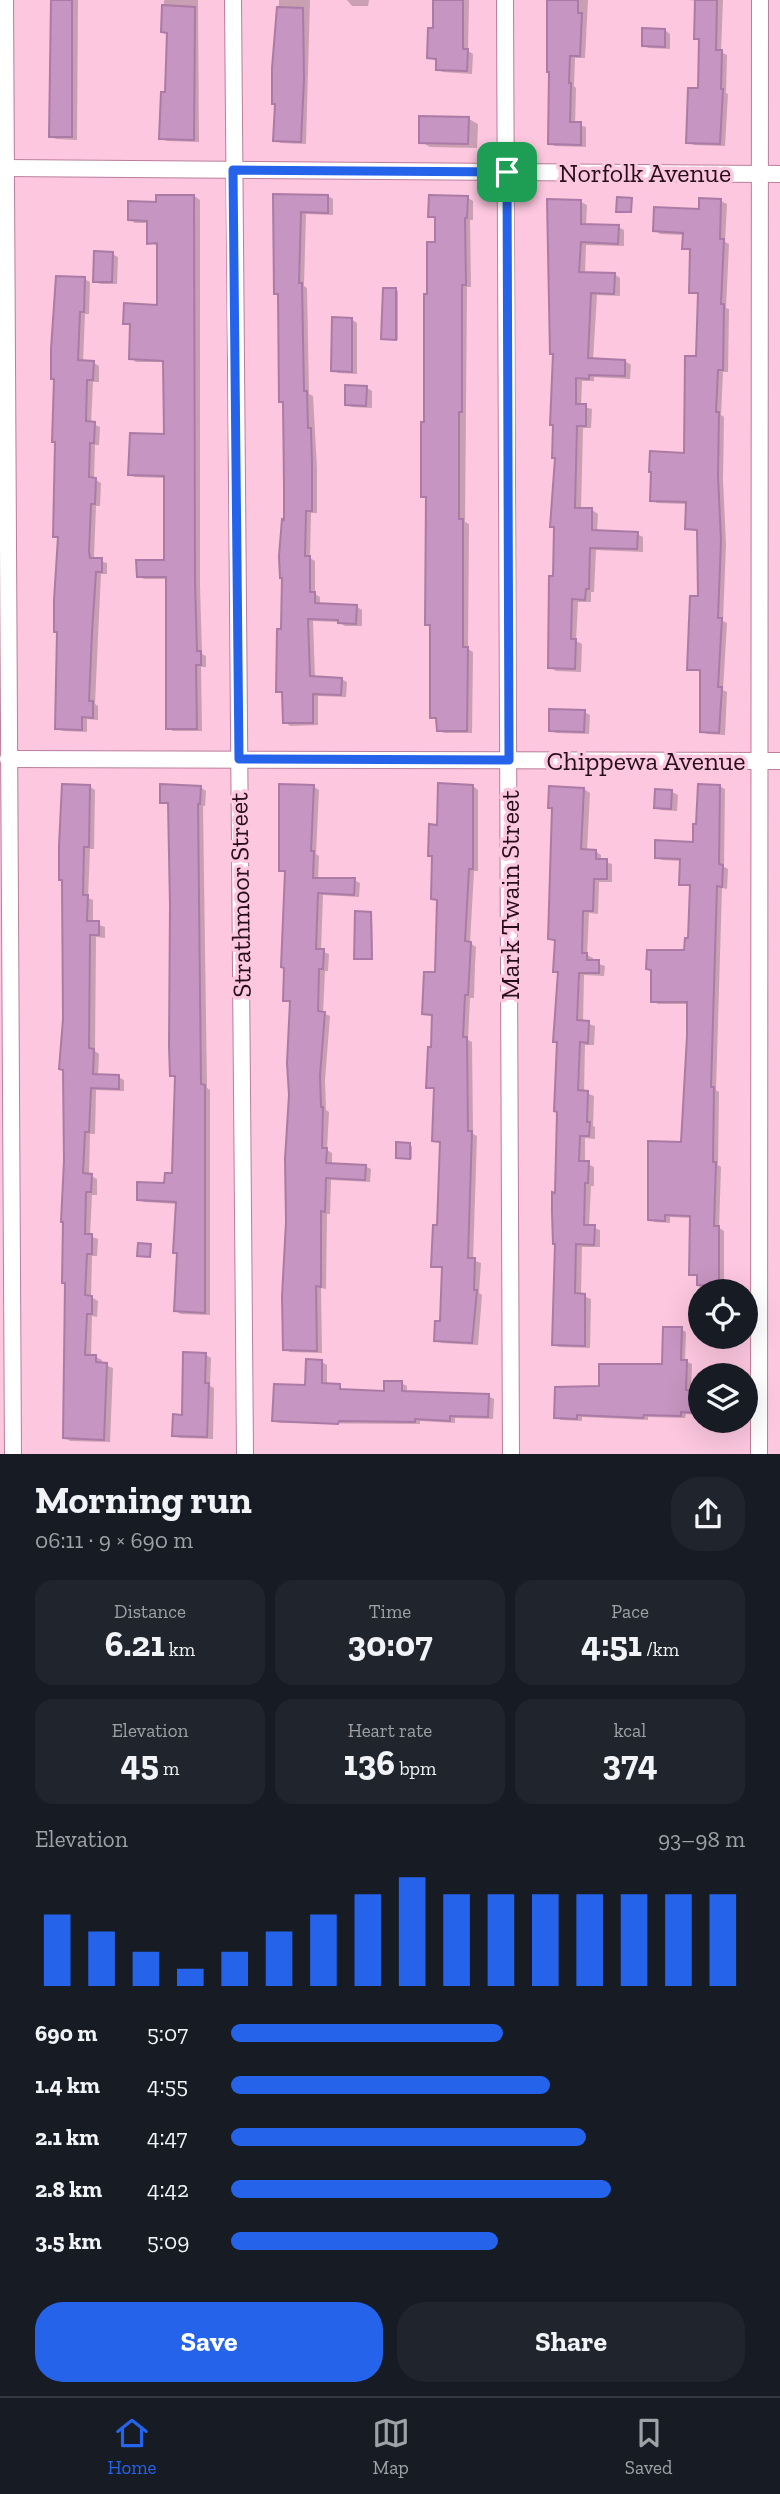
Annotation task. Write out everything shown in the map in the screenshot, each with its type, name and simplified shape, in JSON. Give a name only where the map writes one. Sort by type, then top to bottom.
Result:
[{"type":"street","points":[[5,0],[2,32],[5,169],[3,483],[8,759],[4,824],[13,1454]]},
{"type":"street","name":"Strathmoor Street","points":[[233,0],[245,1454]]},
{"type":"street","name":"Mark Twain Street","points":[[505,0],[511,1454]]},
{"type":"street","points":[[759,1454],[760,0]]},
{"type":"street","name":"Norfolk Avenue","points":[[5,169],[780,174]]},
{"type":"street","name":"Chippewa Avenue","points":[[8,759],[780,761]]},
{"type":"building","points":[[51,0],[72,0],[72,137],[49,137]]},
{"type":"building","points":[[433,0],[463,0],[463,49],[468,49],[467,71],[436,70],[436,59],[427,58],[428,28],[433,28]]},
{"type":"building","points":[[547,0],[578,0],[578,13],[582,13],[580,56],[570,56],[569,83],[570,122],[581,122],[581,145],[548,144]]},
{"type":"building","points":[[695,0],[717,0],[716,50],[722,50],[723,89],[720,144],[686,143],[688,88],[698,88],[699,39],[694,39]]},
{"type":"building","points":[[162,5],[195,7],[194,140],[159,139],[161,92],[165,92],[167,33],[161,32]]},
{"type":"building","points":[[277,7],[303,8],[301,142],[273,141],[275,104],[272,104],[272,68]]},
{"type":"building","points":[[642,28],[665,29],[665,47],[642,46]]},
{"type":"building","points":[[419,116],[469,117],[468,144],[419,143]]},
{"type":"building","points":[[273,194],[328,195],[328,213],[301,212],[299,283],[302,283],[304,391],[307,391],[312,464],[312,511],[306,511],[305,556],[310,556],[310,592],[315,592],[315,603],[357,605],[356,624],[338,623],[338,620],[308,619],[310,676],[342,678],[341,695],[313,694],[313,723],[283,723],[282,692],[276,692],[277,629],[281,629],[282,578],[279,556],[282,519],[284,520],[284,484],[283,402],[279,402],[278,294],[274,294]]},
{"type":"building","points":[[156,195],[194,195],[195,582],[197,651],[201,651],[201,665],[196,665],[197,729],[166,729],[166,577],[137,577],[136,560],[164,560],[164,476],[128,475],[130,433],[164,434],[163,361],[129,359],[130,324],[123,324],[124,303],[157,305],[157,243],[147,244],[147,221],[128,220],[128,201],[156,202]]},
{"type":"building","points":[[429,195],[468,196],[465,218],[466,285],[462,285],[462,412],[459,412],[459,519],[463,519],[463,647],[468,647],[467,731],[437,731],[436,718],[430,718],[430,625],[425,625],[426,497],[421,497],[424,294],[427,294],[427,242],[435,242],[435,217],[428,217]]},
{"type":"building","points":[[617,197],[632,198],[631,212],[616,212]]},
{"type":"building","points":[[699,198],[721,199],[720,239],[724,239],[721,304],[724,304],[723,370],[718,370],[716,412],[719,412],[721,540],[718,618],[722,618],[718,687],[722,687],[719,733],[700,732],[700,670],[687,670],[690,596],[698,596],[697,530],[685,529],[686,502],[650,501],[650,451],[684,453],[685,356],[696,356],[698,293],[689,293],[690,249],[682,249],[683,233],[653,231],[654,207],[699,209]]},
{"type":"building","points":[[547,199],[581,200],[581,224],[619,225],[618,244],[581,242],[579,272],[615,273],[614,294],[591,293],[588,358],[625,360],[625,376],[589,375],[589,379],[576,378],[576,404],[586,404],[586,426],[577,426],[575,508],[592,508],[592,530],[638,532],[637,549],[590,548],[589,589],[586,589],[585,600],[572,599],[571,639],[576,639],[575,669],[548,668],[549,576],[553,576],[554,527],[550,527],[555,458],[552,458],[553,425],[550,425],[553,354],[550,354]]},
{"type":"building","points":[[94,251],[113,252],[112,282],[93,282]]},
{"type":"building","points":[[56,276],[85,277],[78,360],[94,361],[93,380],[87,380],[86,421],[95,422],[94,443],[90,443],[89,477],[96,478],[95,504],[91,504],[89,551],[90,558],[102,558],[102,572],[96,572],[92,633],[89,701],[93,701],[93,718],[82,717],[82,730],[55,729],[57,632],[54,632],[54,600],[58,537],[53,537],[55,442],[52,442],[54,379],[51,379],[51,349]]},
{"type":"building","points":[[383,288],[396,288],[396,340],[381,339]]},
{"type":"building","points":[[332,317],[352,318],[352,372],[331,371]]},
{"type":"building","points":[[345,385],[367,386],[366,406],[345,405]]},
{"type":"building","points":[[549,709],[585,710],[584,732],[549,731]]},
{"type":"building","points":[[438,783],[473,785],[473,869],[469,869],[465,941],[471,942],[463,1037],[467,1037],[468,1131],[472,1131],[468,1258],[475,1258],[474,1290],[477,1290],[472,1343],[434,1341],[435,1321],[440,1321],[442,1267],[431,1267],[433,1225],[437,1225],[440,1142],[432,1141],[434,1088],[426,1088],[432,1015],[422,1014],[424,972],[435,972],[437,900],[431,899],[432,856],[428,856],[429,824],[437,825]]},
{"type":"building","points":[[62,784],[90,785],[89,847],[84,847],[83,895],[88,895],[87,921],[99,921],[99,935],[90,935],[89,1048],[94,1049],[93,1074],[119,1075],[119,1089],[91,1088],[89,1132],[85,1132],[83,1173],[92,1174],[91,1192],[86,1192],[85,1234],[92,1234],[92,1254],[87,1254],[85,1295],[92,1296],[92,1314],[87,1314],[85,1355],[96,1355],[96,1362],[107,1363],[104,1440],[63,1438],[65,1283],[62,1283],[61,1222],[64,1161],[63,1070],[59,1069],[63,1019],[62,880],[59,880]]},
{"type":"building","points":[[160,784],[201,786],[198,804],[201,1084],[205,1085],[205,1313],[174,1311],[176,1202],[137,1200],[137,1182],[164,1183],[165,1173],[172,1173],[175,1076],[170,1076],[169,1046],[168,803],[160,803]]},
{"type":"building","points":[[279,784],[314,785],[311,851],[314,851],[313,878],[355,878],[354,895],[318,893],[316,949],[324,949],[323,969],[319,969],[318,1011],[325,1012],[320,1076],[323,1107],[322,1148],[327,1148],[326,1163],[366,1165],[365,1180],[326,1178],[325,1212],[321,1211],[321,1287],[316,1286],[317,1351],[283,1350],[290,1001],[283,1001],[284,968],[281,967],[285,871],[279,871]]},
{"type":"building","points":[[698,784],[720,785],[719,864],[723,865],[722,887],[717,886],[711,1087],[714,1087],[714,1226],[719,1226],[719,1279],[697,1279],[697,1275],[689,1275],[690,1216],[665,1215],[665,1221],[648,1220],[648,1141],[681,1142],[687,1002],[651,1002],[651,970],[646,969],[647,950],[684,950],[685,938],[688,938],[690,885],[679,885],[680,859],[655,858],[655,840],[693,842],[693,824],[696,824]]},
{"type":"building","points":[[549,786],[584,788],[581,849],[596,850],[596,859],[607,859],[607,879],[594,879],[593,911],[583,911],[582,953],[587,953],[587,960],[599,960],[599,973],[579,973],[577,1020],[589,1021],[588,1043],[580,1042],[578,1090],[588,1091],[587,1122],[590,1122],[589,1136],[580,1136],[579,1161],[589,1161],[588,1183],[585,1183],[584,1225],[595,1225],[594,1245],[576,1244],[575,1293],[585,1294],[585,1346],[552,1345],[555,1244],[552,1192],[555,1193],[557,1112],[554,1111],[557,1042],[553,1042],[558,972],[553,972],[555,940],[548,939],[552,808],[548,808]]},
{"type":"building","points":[[655,789],[672,790],[671,809],[654,808]]},
{"type":"building","points":[[355,911],[371,912],[372,959],[354,959]]},
{"type":"building","points":[[396,1142],[410,1143],[410,1159],[396,1158]]},
{"type":"building","points":[[138,1243],[151,1244],[150,1257],[137,1256]]},
{"type":"building","points":[[663,1327],[682,1327],[681,1360],[687,1360],[688,1412],[681,1412],[681,1416],[644,1415],[643,1418],[577,1415],[577,1419],[554,1418],[555,1387],[599,1386],[599,1364],[662,1364]]},
{"type":"building","points":[[183,1352],[206,1353],[205,1383],[209,1383],[207,1437],[172,1436],[173,1414],[182,1415]]},
{"type":"building","points":[[306,1359],[322,1360],[322,1383],[340,1384],[340,1389],[384,1391],[384,1381],[402,1381],[402,1391],[489,1394],[488,1417],[450,1416],[450,1421],[415,1419],[415,1422],[339,1421],[338,1424],[272,1421],[274,1384],[305,1385]]},
{"type":"route","points":[[233,170],[507,172],[509,760],[239,759],[233,170]]}]
